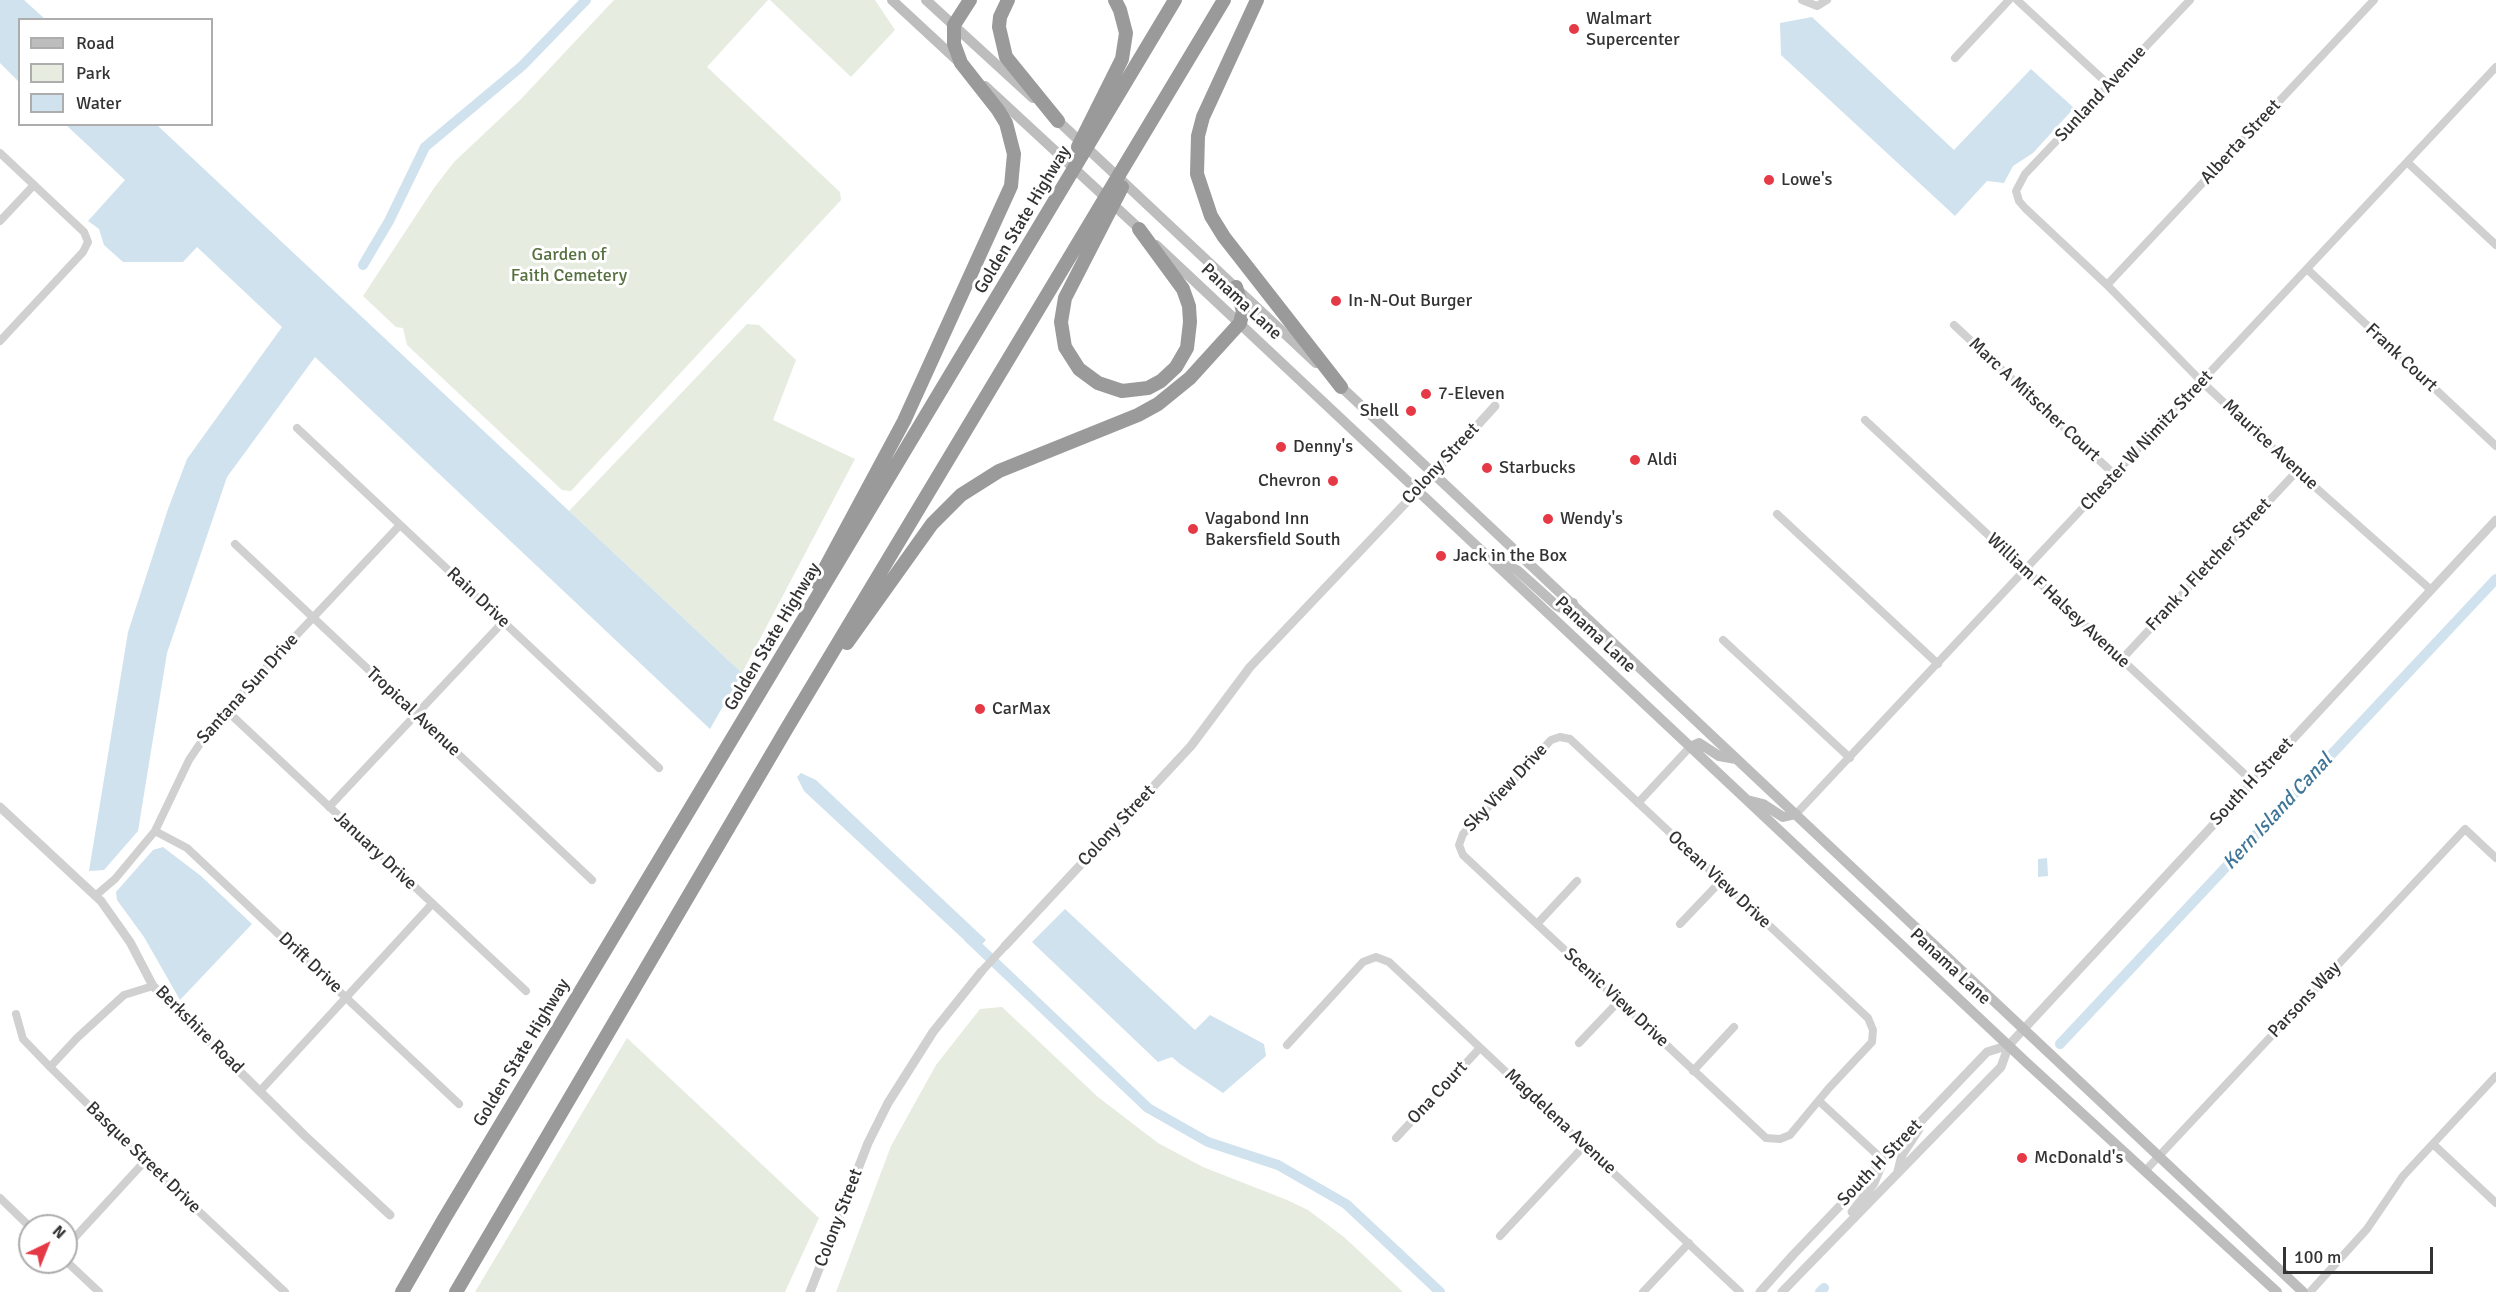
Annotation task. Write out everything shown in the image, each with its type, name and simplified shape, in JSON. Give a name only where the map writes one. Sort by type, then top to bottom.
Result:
[{"type":"highway","points":[[754,705],[904,421],[1011,186],[1014,154],[1006,123],[961,63],[954,44],[954,26],[970,0]]},
{"type":"highway","points":[[1008,0],[1000,17],[999,27],[1006,57],[1058,121]]},
{"type":"highway","points":[[1015,268],[1122,59],[1126,33],[1116,0]]},
{"type":"highway","name":"Golden State Highway","points":[[402,1292],[1174,0]]},
{"type":"highway","points":[[456,1292],[787,728],[1224,0]]},
{"type":"highway","points":[[1257,0],[1203,117],[1197,136],[1197,174],[1212,216],[1224,237],[1341,387]]},
{"type":"highway","points":[[1139,229],[1183,289],[1189,306],[1190,322],[1187,348],[1176,367],[1161,381],[1148,388],[1122,390],[1110,388],[1088,377],[1071,359],[1062,336],[1062,309],[1069,288],[1180,74]]},
{"type":"highway","points":[[787,728],[932,524],[947,508],[980,482],[999,471],[1138,415],[1158,404],[1190,378],[1240,323],[1243,311],[1236,287]]},
{"type":"main road","name":"Panama Lane","points":[[892,0],[1240,323],[1746,800],[2277,1292]]},
{"type":"main road","name":"Panama Lane","points":[[926,0],[1155,211],[2304,1292]]},
{"type":"main road","points":[[1488,558],[1517,570],[1557,606],[1562,608],[1573,603]]},
{"type":"main road","points":[[1690,747],[1699,743],[1719,756],[1737,759]]},
{"type":"main road","points":[[1746,800],[1763,804],[1783,817],[1796,814]]},
{"type":"street","points":[[1802,0],[1817,6],[1827,0]]},
{"type":"street","points":[[1955,58],[2009,0]]},
{"type":"street","points":[[2017,0],[2109,85]]},
{"type":"street","name":"Sunland Avenue","points":[[2016,191],[2025,174],[2190,0]]},
{"type":"street","name":"Alberta Street","points":[[2107,285],[2374,0]]},
{"type":"street","name":"Chester W Nimitz Street","points":[[1796,814],[2496,67]]},
{"type":"street","points":[[0,153],[84,232],[88,242],[83,252],[0,341]]},
{"type":"street","points":[[2408,162],[2496,244]]},
{"type":"street","points":[[0,221],[34,185]]},
{"type":"street","name":"Maurice Avenue","points":[[2016,191],[2025,208],[2107,285],[2202,382],[2297,471],[2430,589]]},
{"type":"street","name":"Frank Court","points":[[2307,269],[2496,446]]},
{"type":"street","name":"Marc A Mitscher Court","points":[[1954,325],[2115,475]]},
{"type":"street","name":"Colony Street","points":[[810,1292],[868,1143],[888,1103],[933,1032],[981,972],[1184,754],[1250,667],[1496,406]]},
{"type":"street","name":"William F Halsey Avenue","points":[[1865,420],[2252,781]]},
{"type":"street","name":"Rain Drive","points":[[297,428],[659,768]]},
{"type":"street","name":"Frank J Fletcher Street","points":[[2121,660],[2297,471]]},
{"type":"street","points":[[1777,514],[1938,664]]},
{"type":"street","name":"South H Street","points":[[1760,1292],[1762,1287],[1987,1052],[2009,1044],[2024,1029],[2496,520]]},
{"type":"street","name":"Santana Sun Drive","points":[[95,896],[115,879],[155,831],[199,742],[226,710],[400,525]]},
{"type":"street","name":"Tropical Avenue","points":[[235,544],[592,880]]},
{"type":"street","points":[[328,807],[504,621]]},
{"type":"street","points":[[1723,640],[1850,758]]},
{"type":"street","name":"January Drive","points":[[226,710],[526,991]]},
{"type":"street","name":"Ocean View Drive","points":[[1560,737],[1570,740],[1868,1018],[1873,1030],[1872,1042],[1819,1101]]},
{"type":"street","name":"Sky View Drive","points":[[1460,845],[1463,834],[1551,740],[1560,737]]},
{"type":"street","points":[[1638,803],[1690,747]]},
{"type":"street","name":"Berkshire Road","points":[[0,807],[95,896],[130,942],[153,986],[390,1215]]},
{"type":"street","name":"Parsons Way","points":[[2145,1172],[2465,829],[2496,858]]},
{"type":"street","name":"Drift Drive","points":[[155,831],[187,848],[459,1104]]},
{"type":"street","name":"Scenic View Drive","points":[[1460,845],[1463,855],[1766,1138],[1780,1139],[1790,1135],[1819,1101]]},
{"type":"street","points":[[1537,924],[1577,881]]},
{"type":"street","points":[[1680,924],[1721,881]]},
{"type":"street","points":[[260,1091],[432,904]]},
{"type":"street","name":"Magdelena Avenue","points":[[1287,1045],[1363,962],[1376,957],[1389,962],[1740,1292]]},
{"type":"street","points":[[50,1067],[77,1038],[124,995],[153,986]]},
{"type":"street","points":[[1579,1043],[1618,1001]]},
{"type":"street","name":"Basque Street Drive","points":[[16,1014],[22,1039],[145,1161],[285,1292]]},
{"type":"street","points":[[1693,1071],[1734,1027]]},
{"type":"street","name":"South H Street","points":[[1782,1292],[2001,1067],[2009,1044]]},
{"type":"street","name":"Ona Court","points":[[1396,1138],[1480,1048]]},
{"type":"street","points":[[2310,1292],[2367,1229],[2403,1176],[2496,1076]]},
{"type":"street","points":[[1819,1101],[1883,1160],[1874,1183],[1826,1248]]},
{"type":"street","points":[[1898,1171],[1902,1155],[1930,1111]]},
{"type":"street","points":[[2433,1144],[2496,1203]]},
{"type":"street","points":[[1500,1236],[1585,1145]]},
{"type":"street","points":[[78,1234],[145,1161]]},
{"type":"street","points":[[0,1198],[18,1215]]},
{"type":"street","points":[[1643,1292],[1689,1243]]},
{"type":"street","points":[[78,1272],[99,1292]]},
{"type":"green space","name":"Garden of Faith Cemetery","points":[[614,0],[768,0],[707,67],[840,192],[841,200],[571,491],[562,490],[407,345],[403,328],[396,327],[363,296],[434,188],[454,162],[521,99]]},
{"type":"green space","points":[[770,0],[875,0],[895,30],[851,77]]},
{"type":"green space","points":[[747,324],[759,325],[796,360],[773,420],[855,459],[742,673],[569,511]]},
{"type":"green space","points":[[1002,1007],[1098,1097],[1158,1143],[1203,1167],[1308,1210],[1344,1237],[1403,1292],[836,1292],[891,1146],[936,1065],[980,1009]]},
{"type":"green space","points":[[627,1038],[819,1218],[785,1292],[475,1292]]},
{"type":"water","points":[[0,0],[24,0],[44,18],[18,18],[18,81],[0,63]]},
{"type":"water","points":[[1812,17],[1954,150],[2031,69],[2074,108],[2033,153],[2013,166],[2004,183],[1987,181],[1955,216],[1781,55],[1780,23]]},
{"type":"water","points":[[67,126],[158,126],[742,673],[710,729],[315,357],[227,477],[167,653],[138,831],[104,870],[89,871],[128,632],[168,509],[187,459],[282,327],[197,247],[183,262],[123,262],[104,245],[99,229],[88,221],[125,180]]},
{"type":"water","points":[[801,773],[816,780],[986,940],[976,951],[804,791],[797,777]]},
{"type":"water","points":[[163,847],[201,876],[252,924],[180,1000],[144,937],[117,900],[116,892],[153,850]]},
{"type":"water","points":[[2047,858],[2048,876],[2038,877],[2038,859]]},
{"type":"water","points":[[1065,909],[1195,1030],[1210,1015],[1264,1044],[1266,1056],[1223,1093],[1172,1057],[1158,1062],[1032,942]]},
{"type":"waterway","points":[[363,265],[389,221],[425,147],[522,66],[586,0]]},
{"type":"waterway","name":"Kern Island Canal","points":[[2060,1044],[2496,579]]},
{"type":"waterway","points":[[969,938],[1148,1108],[1208,1142],[1278,1165],[1346,1204],[1440,1292]]},
{"type":"waterway","name":"Kern Island Canal","points":[[1820,1292],[1824,1288]]},
{"type":"place","name":"Walmart Supercenter","points":[[1574,29]]},
{"type":"place","name":"Lowe's","points":[[1769,180]]},
{"type":"place","name":"In-N-Out Burger","points":[[1336,301]]},
{"type":"place","name":"7-Eleven","points":[[1426,394]]},
{"type":"place","name":"Shell","points":[[1411,411]]},
{"type":"place","name":"Denny's","points":[[1281,447]]},
{"type":"place","name":"Aldi","points":[[1635,460]]},
{"type":"place","name":"Starbucks","points":[[1487,468]]},
{"type":"place","name":"Chevron","points":[[1333,481]]},
{"type":"place","name":"Wendy's","points":[[1548,519]]},
{"type":"place","name":"Vagabond Inn Bakersfield South","points":[[1193,529]]},
{"type":"place","name":"Jack in the Box","points":[[1441,556]]},
{"type":"place","name":"CarMax","points":[[980,709]]},
{"type":"place","name":"McDonald's","points":[[2022,1158]]}]
